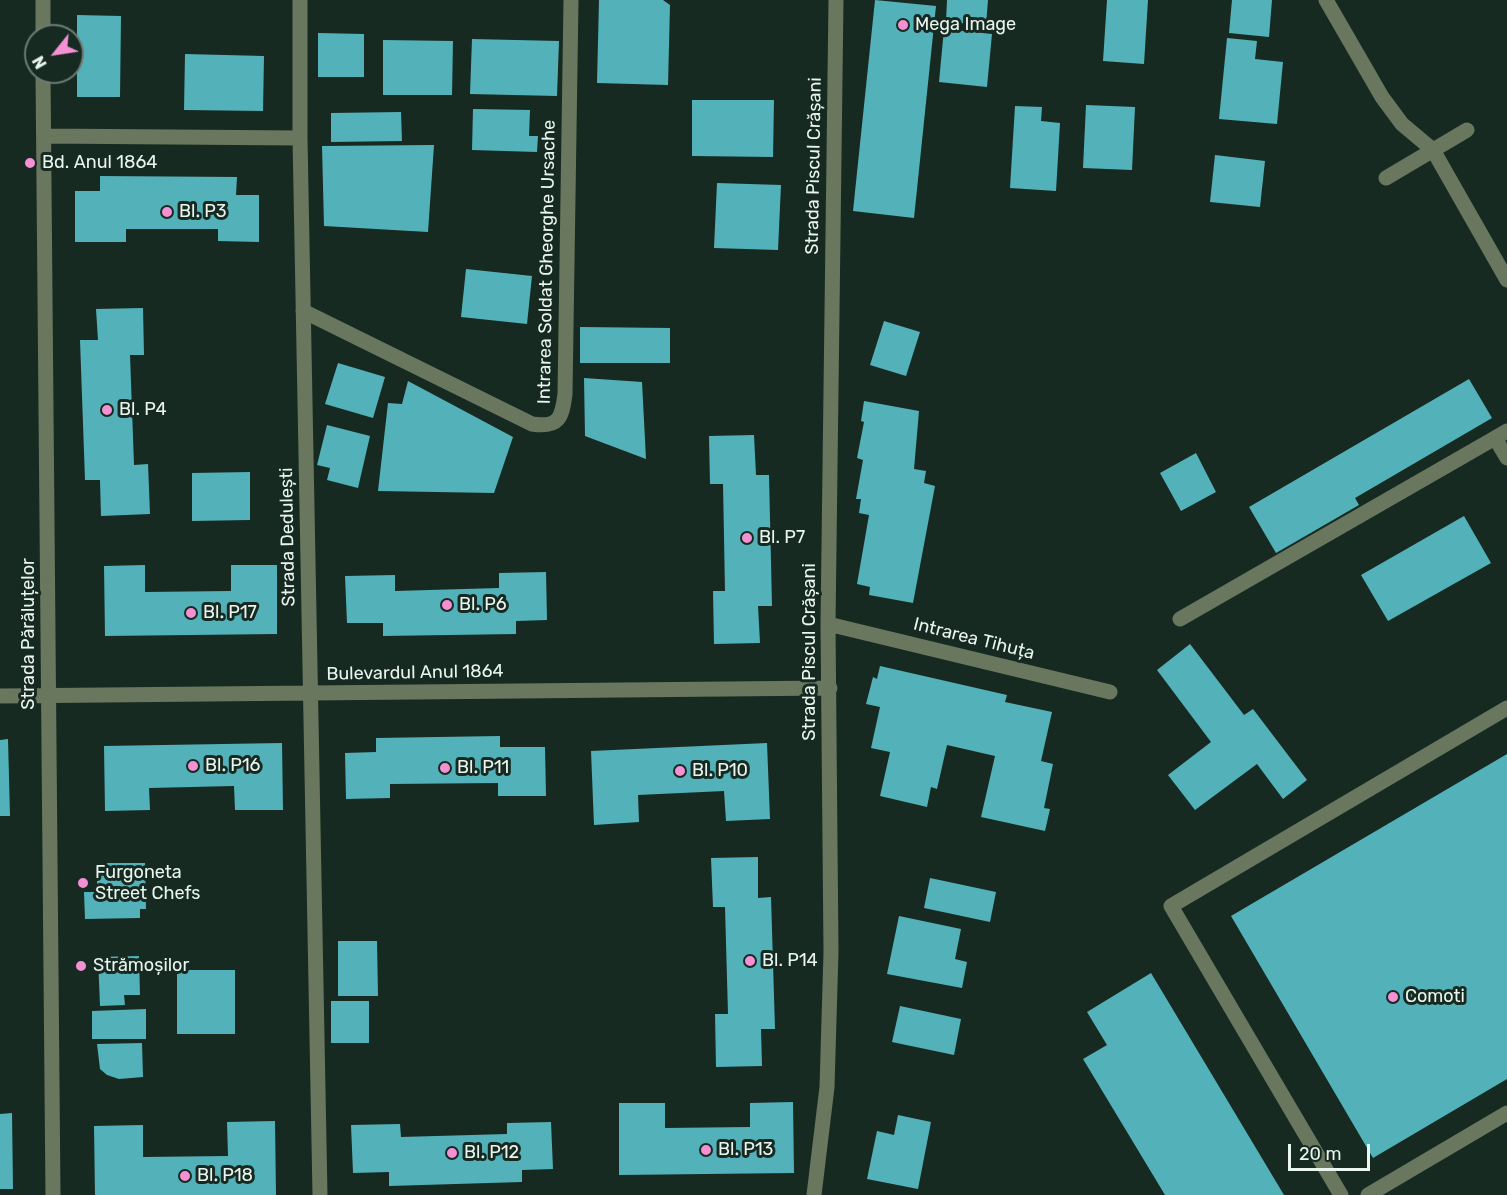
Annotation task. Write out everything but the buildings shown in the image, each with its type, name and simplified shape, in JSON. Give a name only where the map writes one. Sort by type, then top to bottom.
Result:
[{"type":"street","points":[[43,0],[43,24]]},
{"type":"street","name":"Strada Dedulești","points":[[300,0],[300,138],[320,1195]]},
{"type":"street","name":"Intrarea Soldat Gheorghe Ursache","points":[[303,311],[532,424],[546,426],[555,422],[562,414],[566,382],[571,0]]},
{"type":"street","name":"Strada Piscul Crășani","points":[[814,1195],[827,1076],[831,952],[828,624],[836,0]]},
{"type":"street","points":[[1326,0],[1382,97],[1402,124],[1433,150],[1507,280]]},
{"type":"street","name":"Strada Părăluțelor","points":[[43,84],[53,1195]]},
{"type":"street","points":[[1386,178],[1467,130]]},
{"type":"street","points":[[44,136],[300,138]]},
{"type":"street","points":[[1180,619],[1501,435],[1507,458]]},
{"type":"street","name":"Intrarea Tihuța","points":[[828,624],[1110,692]]},
{"type":"street","name":"Bulevardul Anul 1864","points":[[0,696],[830,688]]},
{"type":"street","points":[[1341,1195],[1171,906],[1507,708]]},
{"type":"street","points":[[1368,1195],[1507,1113]]},
{"type":"place","name":"Mega Image","points":[[903,25]]},
{"type":"place","name":"Bd. Anul 1864","points":[[30,163]]},
{"type":"place","name":"Bl. P3","points":[[167,212]]},
{"type":"place","name":"Bl. P4","points":[[107,410]]},
{"type":"place","name":"Bl. P7","points":[[747,538]]},
{"type":"place","name":"Bl. P6","points":[[447,605]]},
{"type":"place","name":"Bl. P17","points":[[191,613]]},
{"type":"place","name":"Bl. P16","points":[[193,766]]},
{"type":"place","name":"Bl. P11","points":[[445,768]]},
{"type":"place","name":"Bl. P10","points":[[680,771]]},
{"type":"place","name":"Furgoneta Street Chefs","points":[[83,883]]},
{"type":"place","name":"Bl. P14","points":[[750,961]]},
{"type":"place","name":"Strămoșilor","points":[[81,966]]},
{"type":"place","name":"Comoti","points":[[1393,997]]},
{"type":"place","name":"Bl. P13","points":[[706,1150]]},
{"type":"place","name":"Bl. P12","points":[[452,1153]]},
{"type":"place","name":"Bl. P18","points":[[185,1176]]}]
